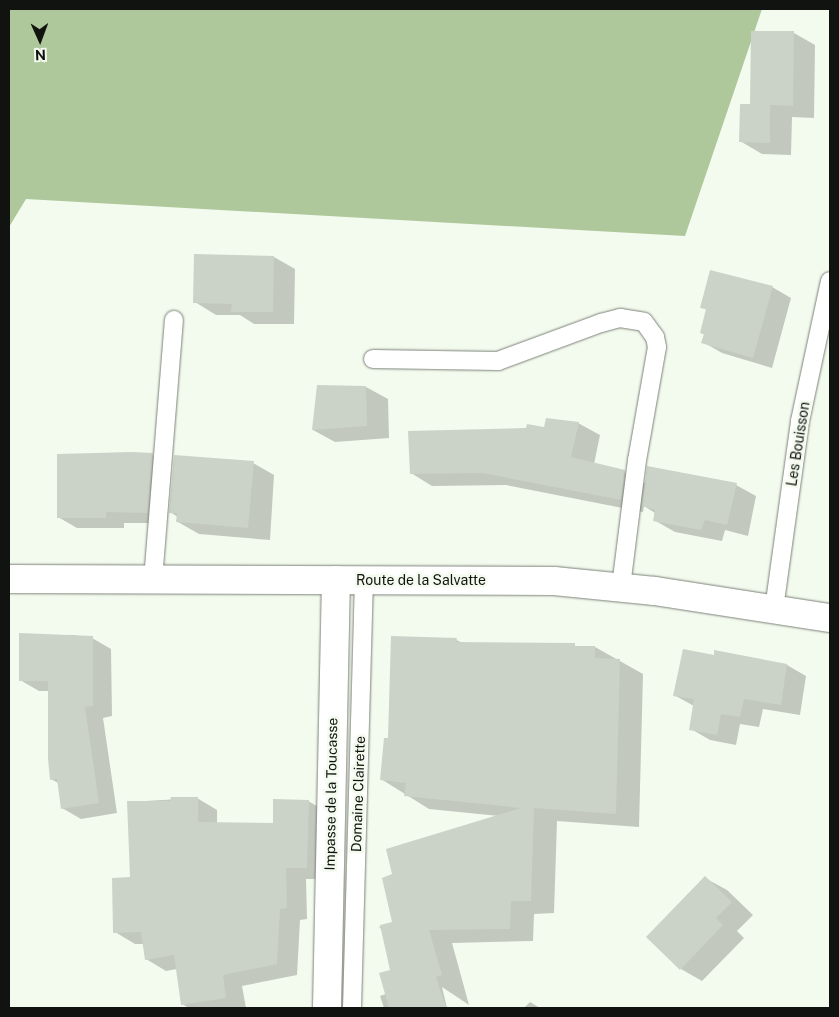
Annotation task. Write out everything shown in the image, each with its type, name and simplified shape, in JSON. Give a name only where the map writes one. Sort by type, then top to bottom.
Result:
[{"type":"street","name":"Route de la Salvatte","points":[[9,580],[364,579],[554,582],[621,587],[830,618]]},
{"type":"street","name":"Impasse de la Toucasse","points":[[327,1008],[336,580]]},
{"type":"lane","name":"Les Bouisson","points":[[774,609],[800,421],[830,281]]},
{"type":"lane","points":[[373,359],[498,361],[601,323],[620,318],[644,322],[654,337],[657,348],[637,460],[621,587]]},
{"type":"lane","points":[[153,580],[174,320]]},
{"type":"lane","name":"Domaine Clairette","points":[[352,1008],[364,579]]},
{"type":"green space","points":[[9,9],[762,9],[685,236],[26,199],[9,227]]},
{"type":"building","points":[[751,31],[794,31],[793,106],[770,105],[770,143],[739,142],[740,104],[750,104]]},
{"type":"building","points":[[194,254],[274,256],[273,312],[231,312],[232,304],[193,303]]},
{"type":"building","points":[[710,270],[773,286],[753,358],[701,343],[704,334],[700,333],[706,309],[700,308]]},
{"type":"building","points":[[317,385],[366,386],[367,426],[312,430]]},
{"type":"building","points":[[546,418],[579,422],[571,457],[625,470],[621,500],[483,473],[410,474],[408,431],[526,428],[527,424],[544,427]]},
{"type":"building","points":[[153,453],[148,513],[106,512],[106,518],[57,518],[57,454]]},
{"type":"building","points":[[174,455],[254,461],[248,528],[176,522],[177,513],[169,513]]},
{"type":"building","points":[[647,466],[737,483],[727,525],[705,520],[701,530],[653,521],[655,510],[642,506]]},
{"type":"building","points":[[19,633],[93,636],[93,706],[85,707],[99,803],[61,809],[57,779],[50,780],[48,759],[48,681],[19,681]]},
{"type":"building","points":[[391,636],[457,638],[456,642],[575,643],[575,646],[595,646],[595,658],[620,659],[616,814],[534,808],[531,901],[511,901],[510,929],[429,930],[442,975],[436,977],[446,1008],[389,1008],[379,973],[390,970],[380,925],[392,922],[382,878],[392,874],[386,849],[521,808],[404,796],[406,783],[380,780],[384,738],[388,738]]},
{"type":"building","points":[[683,649],[714,655],[714,650],[787,664],[781,705],[744,699],[740,717],[721,714],[717,735],[689,730],[694,699],[673,696]]},
{"type":"building","points":[[171,797],[198,797],[198,822],[273,823],[273,799],[309,800],[307,868],[286,868],[287,908],[280,909],[277,964],[223,975],[226,998],[181,1005],[174,955],[145,960],[141,932],[113,933],[112,878],[130,877],[127,801],[170,801]]},
{"type":"building","points":[[705,876],[732,902],[716,918],[723,925],[680,970],[646,937]]}]
